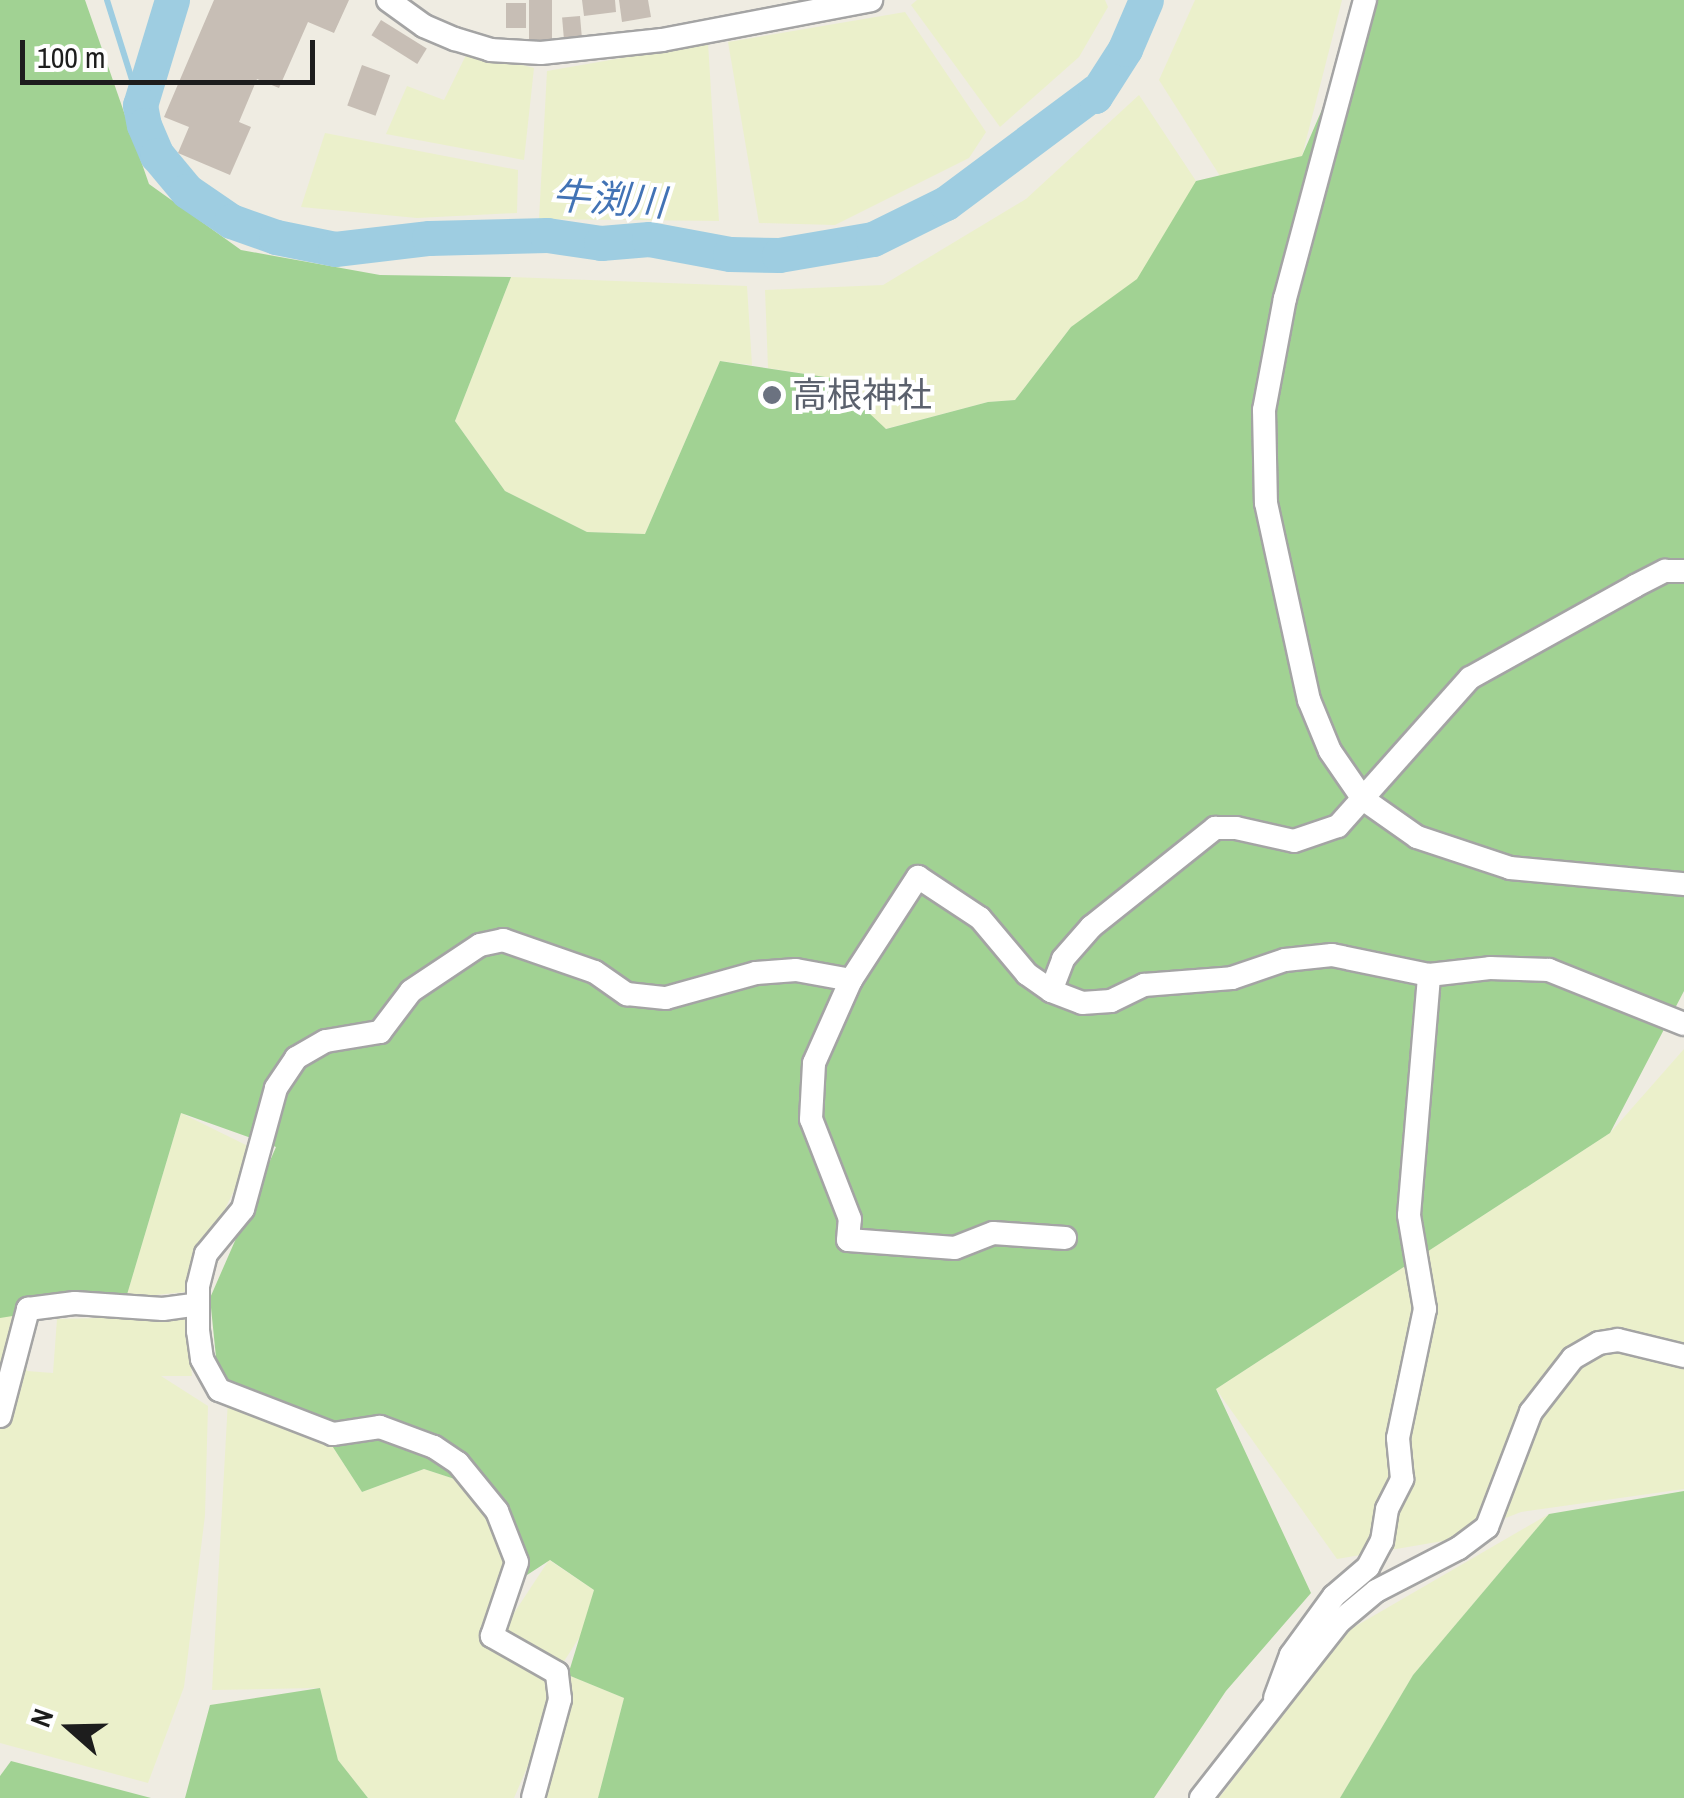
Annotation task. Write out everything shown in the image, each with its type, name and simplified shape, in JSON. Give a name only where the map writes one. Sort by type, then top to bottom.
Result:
[{"type":"street","points":[[388,0],[424,26],[455,39],[490,50],[541,53],[662,40],[871,0]]},
{"type":"street","points":[[1365,0],[1273,351],[1263,464],[1266,503],[1309,700],[1330,751],[1363,799],[1417,837],[1494,864],[1684,884]]},
{"type":"street","points":[[1051,991],[1063,959],[1091,927],[1214,828],[1236,828],[1294,842],[1338,826],[1470,678],[1635,586],[1665,571],[1684,570]]},
{"type":"street","points":[[1065,1238],[993,1233],[955,1248],[848,1240],[850,1219],[811,1119],[809,1096],[814,1062],[850,980],[918,877],[980,918],[1027,974],[1051,991],[1082,1003],[1111,1001],[1144,985],[1232,978],[1285,960],[1332,955],[1429,975],[1490,968],[1549,970],[1684,1024]]},
{"type":"street","points":[[533,1798],[560,1699],[556,1673],[492,1636],[517,1571],[497,1511],[458,1463],[434,1447],[380,1427],[333,1434],[220,1390],[202,1358],[197,1304],[206,1254],[243,1209],[276,1088],[296,1058],[326,1041],[380,1032],[411,991],[480,945],[502,940],[595,972],[627,994],[666,998],[756,973],[796,970],[850,980]]},
{"type":"street","points":[[1275,1698],[1291,1655],[1334,1596],[1368,1567],[1382,1542],[1387,1508],[1402,1478],[1398,1438],[1425,1310],[1410,1215],[1429,975]]},
{"type":"street","points":[[0,1416],[28,1309],[75,1303],[163,1308],[197,1304]]},
{"type":"street","points":[[1202,1798],[1275,1698],[1340,1621],[1376,1591],[1458,1548],[1487,1528],[1531,1412],[1574,1358],[1599,1343],[1618,1340],[1684,1356]]},
{"type":"green space","points":[[0,0],[85,0],[149,184],[241,250],[380,275],[511,277],[455,421],[505,491],[587,532],[645,534],[720,361],[832,378],[886,429],[988,402],[1015,400],[1071,327],[1137,279],[1196,181],[1302,156],[1369,0],[1684,0],[1684,991],[1610,1133],[1216,1389],[1311,1593],[1226,1691],[1154,1798],[598,1798],[624,1698],[568,1675],[594,1590],[550,1560],[527,1575],[523,1559],[476,1486],[424,1469],[362,1492],[329,1441],[218,1377],[210,1298],[276,1147],[181,1113],[126,1298],[0,1318]]},
{"type":"green space","points":[[917,0],[1105,0],[1108,7],[1079,57],[1000,127],[911,5]]},
{"type":"green space","points":[[1195,0],[1342,0],[1302,156],[1220,176],[1159,80]]},
{"type":"green space","points":[[905,12],[986,132],[969,158],[835,225],[759,223],[728,42]]},
{"type":"green space","points":[[708,43],[719,221],[539,219],[547,71]]},
{"type":"green space","points":[[468,51],[534,68],[524,160],[386,134],[407,86],[444,100]]},
{"type":"green space","points":[[1139,95],[1196,181],[1168,265],[1071,327],[1015,400],[988,402],[885,429],[832,378],[768,368],[765,290],[883,285],[1026,199]]},
{"type":"green space","points":[[325,133],[518,170],[517,213],[417,218],[301,207]]},
{"type":"green space","points":[[511,277],[747,286],[752,365],[720,361],[645,534],[587,532],[505,491],[455,421]]},
{"type":"green space","points":[[1684,1049],[1684,1489],[1521,1512],[1449,1540],[1337,1559],[1216,1389],[1610,1133]]},
{"type":"green space","points":[[181,1113],[254,1149],[185,1292],[126,1298]]},
{"type":"green space","points":[[22,1312],[27,1371],[53,1373],[57,1319],[186,1316],[192,1376],[161,1376],[208,1406],[205,1515],[184,1687],[148,1783],[0,1743],[0,1316]]},
{"type":"green space","points":[[228,1400],[329,1441],[362,1492],[424,1469],[476,1486],[510,1570],[482,1641],[550,1684],[539,1740],[514,1798],[368,1798],[338,1760],[320,1688],[212,1690]]},
{"type":"green space","points":[[1684,1491],[1684,1798],[1340,1798],[1413,1675],[1549,1514]]},
{"type":"green space","points":[[1549,1514],[1413,1675],[1340,1798],[1219,1798],[1349,1630]]},
{"type":"green space","points":[[549,1560],[594,1590],[581,1635],[559,1669],[502,1631]]},
{"type":"green space","points":[[568,1675],[624,1698],[598,1798],[539,1798]]},
{"type":"green space","points":[[320,1688],[338,1760],[368,1798],[185,1798],[210,1705]]},
{"type":"green space","points":[[11,1761],[151,1798],[0,1798],[0,1776]]},
{"type":"building","points":[[214,0],[349,0],[334,33],[308,22],[279,88],[257,79],[239,122],[251,127],[230,175],[178,153],[189,127],[164,117]]},
{"type":"building","points":[[529,0],[552,0],[552,41],[529,41]]},
{"type":"building","points":[[582,0],[615,0],[616,12],[584,16]]},
{"type":"building","points":[[619,0],[648,0],[651,17],[622,22]]},
{"type":"building","points":[[506,3],[526,3],[526,28],[506,28]]},
{"type":"building","points":[[580,16],[582,37],[564,38],[562,18]]},
{"type":"building","points":[[381,20],[427,49],[417,64],[371,35]]},
{"type":"building","points":[[362,65],[390,75],[375,116],[347,105]]},
{"type":"waterway","points":[[107,0],[140,105]]},
{"type":"waterway","name":"牛渕川","points":[[172,0],[140,105],[144,125],[157,155],[187,191],[231,221],[276,237],[335,249],[429,238],[547,235],[601,243],[649,239],[730,254],[779,255],[873,239],[946,203],[1095,92],[1095,96],[1125,49],[1146,0]]},
{"type":"place","name":"高根神社","points":[[772,395]]}]
